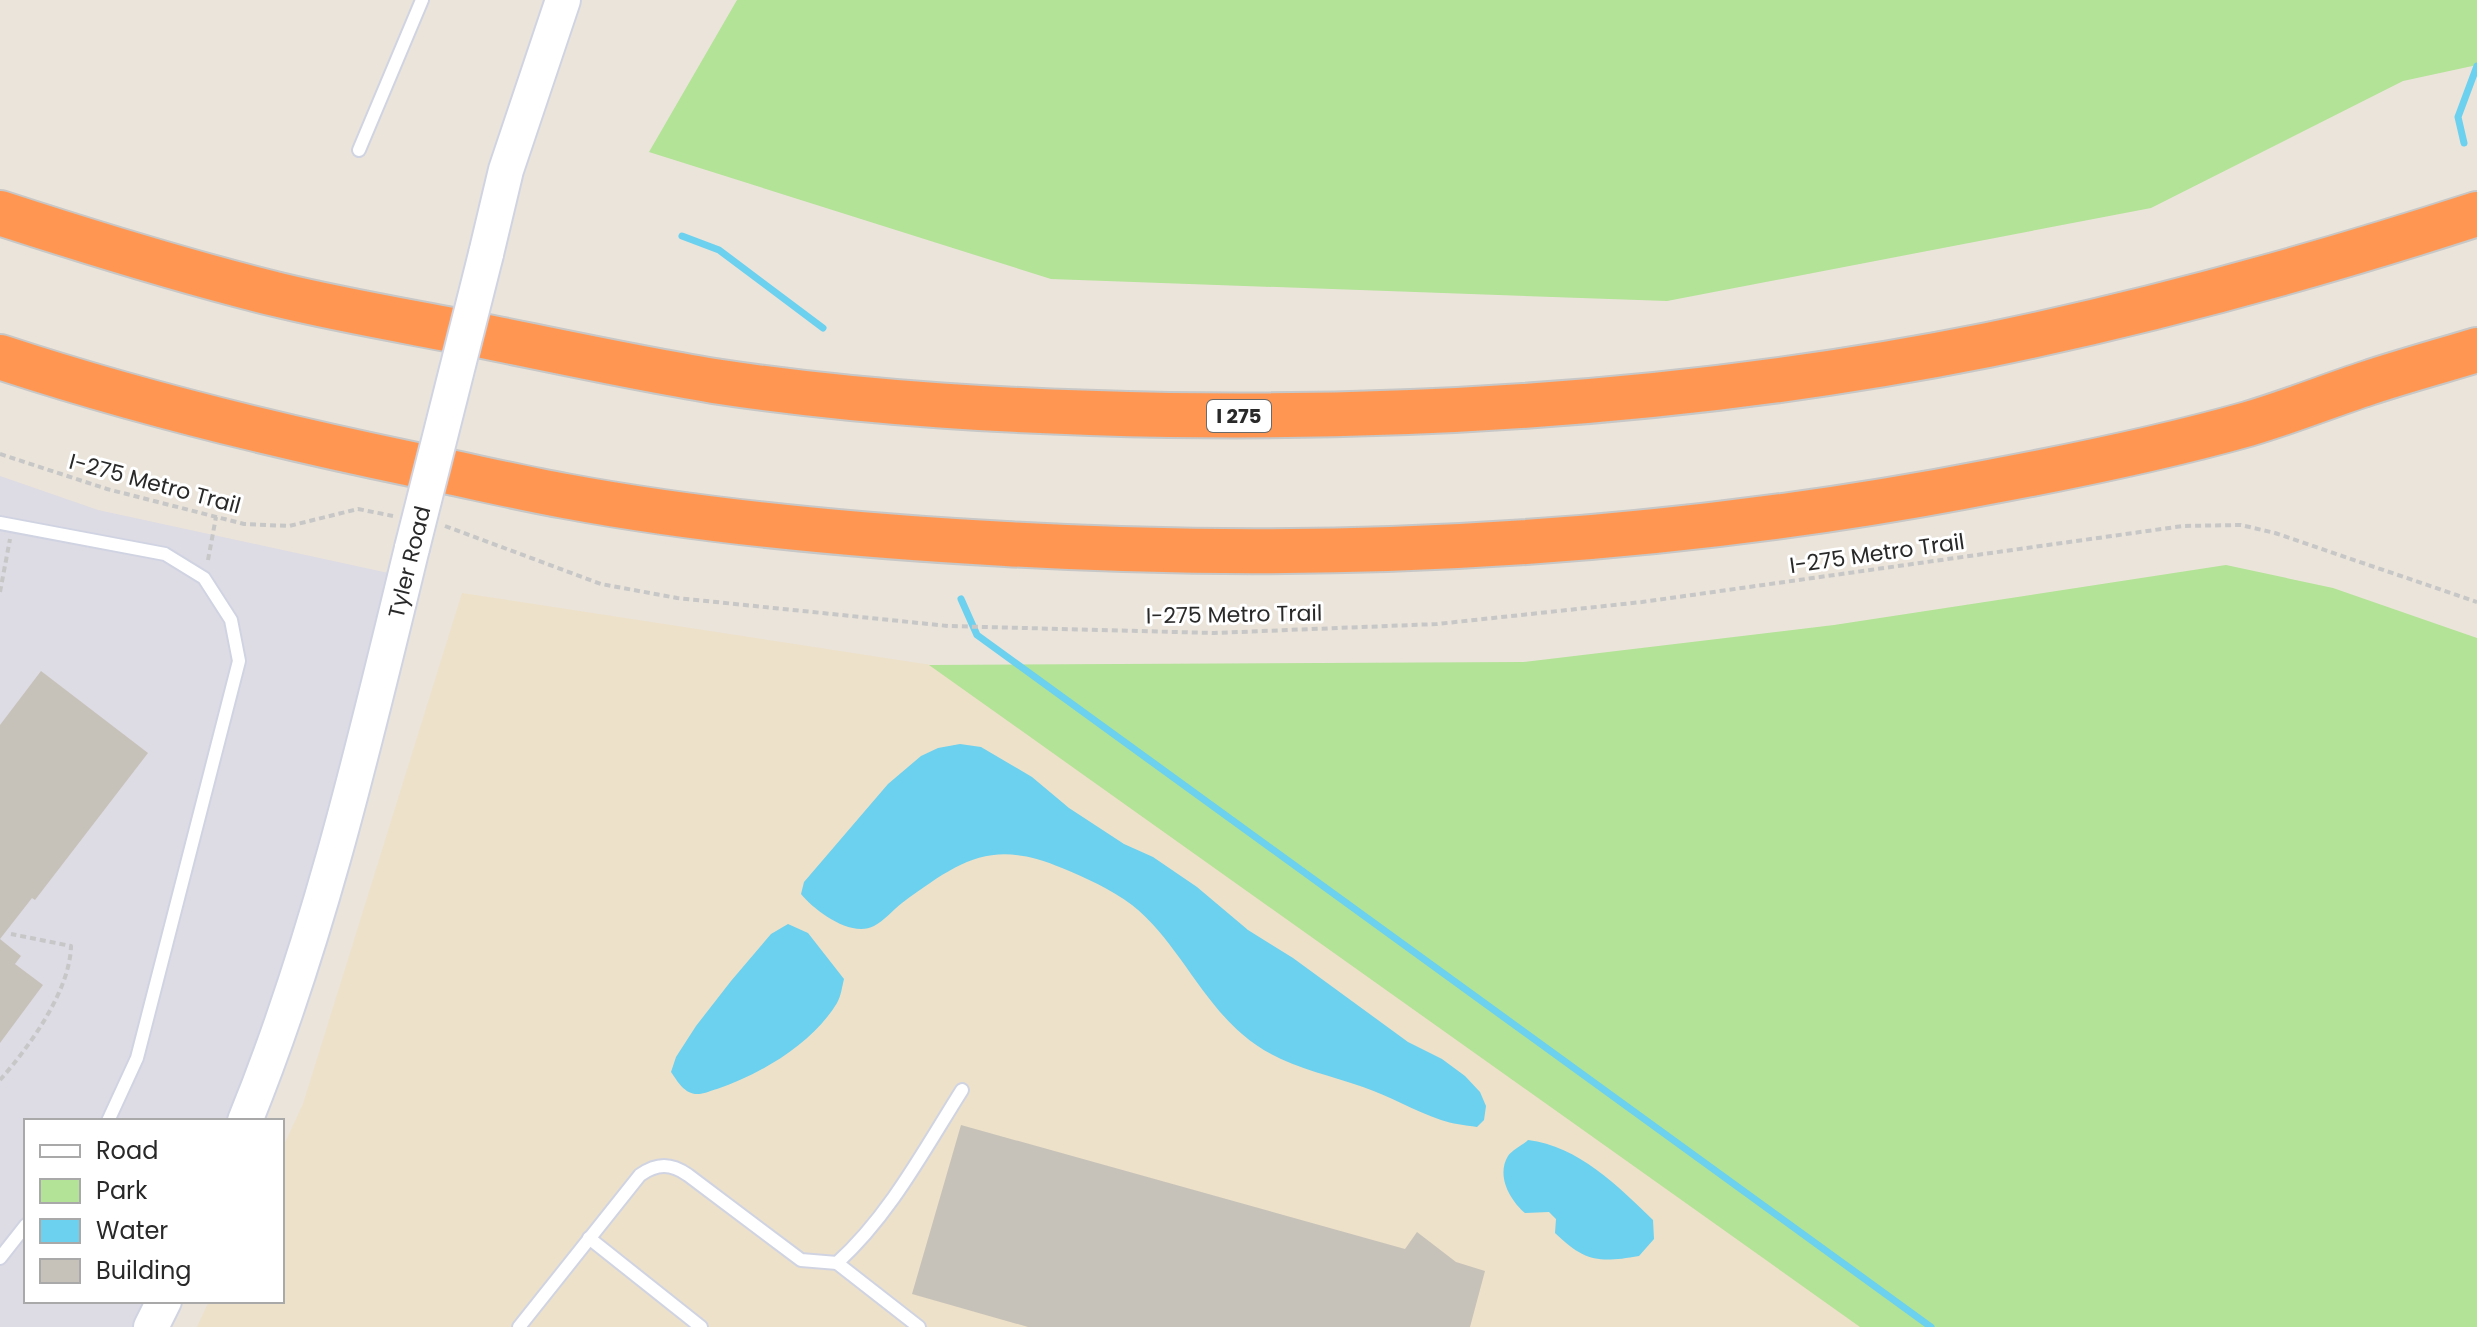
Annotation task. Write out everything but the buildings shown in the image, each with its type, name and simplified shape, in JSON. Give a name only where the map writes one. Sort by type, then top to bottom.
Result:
[{"type":"highway","name":"I 275","points":[[0,213],[159,263],[280,296],[717,381],[956,407],[1063,413],[1248,416],[1452,411],[1609,400],[1735,386],[1860,367],[1985,345],[2229,289],[2477,214]]},
{"type":"highway","points":[[0,357],[119,393],[309,442],[582,499],[684,514],[932,540],[1079,548],[1271,552],[1490,546],[1740,523],[1864,505],[2121,455],[2251,423],[2370,382],[2477,350]]},
{"type":"street","name":"Tyler Road","points":[[246,1119],[296,985],[324,893],[506,170],[563,0]]},
{"type":"street","points":[[151,1327],[163,1303]]},
{"type":"lane","points":[[359,150],[422,0]]},
{"type":"lane","points":[[7,523],[165,554],[204,578],[231,620],[239,661],[137,1058],[109,1119]]},
{"type":"lane","points":[[837,1263],[856,1246],[897,1193],[962,1090]]},
{"type":"lane","points":[[519,1327],[640,1175],[649,1169],[668,1165],[688,1175],[801,1260],[837,1263],[919,1327]]},
{"type":"lane","points":[[0,1258],[24,1228]]},
{"type":"lane","points":[[589,1238],[701,1327]]},
{"type":"path","name":"I-275 Metro Trail","points":[[0,454],[107,489],[244,524],[289,526],[358,509],[417,530],[449,527],[601,584],[677,598],[948,626],[1214,633],[1437,624],[1642,602],[2198,526],[2241,525],[2275,533],[2477,602]]},
{"type":"path","points":[[204,578],[216,517]]},
{"type":"path","points":[[0,592],[7,523]]},
{"type":"path","points":[[0,1080],[23,1053],[56,998],[71,956],[71,946],[11,934]]},
{"type":"shaded area","points":[[0,476],[98,510],[393,574],[320,869],[234,1119],[24,1119],[24,1303],[150,1303],[139,1327],[0,1327]]},
{"type":"shaded area","points":[[462,593],[938,666],[1861,1327],[197,1327],[208,1303],[284,1303],[284,1145],[303,1104]]},
{"type":"green space","points":[[737,0],[2477,0],[2477,65],[2403,81],[2151,208],[1667,301],[1051,279],[649,152]]},
{"type":"green space","points":[[2226,565],[2333,588],[2477,638],[2477,1327],[1860,1327],[929,665],[1523,662],[1834,625]]},
{"type":"water","points":[[960,744],[981,747],[1032,777],[1069,808],[1124,844],[1153,857],[1197,887],[1248,930],[1293,958],[1408,1042],[1442,1059],[1480,1092],[1486,1106],[1484,1120],[1477,1127],[1445,1121],[1373,1091],[1284,1060],[1255,1045],[1227,1019],[1162,935],[1132,905],[1089,880],[1037,859],[1015,855],[977,858],[941,876],[878,924],[865,929],[844,926],[807,901],[801,894],[804,882],[888,784],[921,756],[938,748]]},
{"type":"water","points":[[788,924],[808,933],[844,979],[837,1003],[814,1032],[768,1066],[706,1093],[694,1094],[686,1090],[671,1072],[676,1057],[731,981],[771,934]]},
{"type":"water","points":[[1528,1140],[1564,1150],[1580,1159],[1611,1181],[1653,1220],[1654,1239],[1639,1256],[1603,1259],[1584,1255],[1555,1233],[1556,1219],[1549,1212],[1525,1213],[1519,1208],[1506,1187],[1503,1172],[1508,1156]]},
{"type":"waterway","points":[[2464,143],[2458,117],[2477,66]]},
{"type":"waterway","points":[[682,236],[719,250],[823,328]]},
{"type":"waterway","points":[[961,599],[977,635],[1931,1327]]}]
